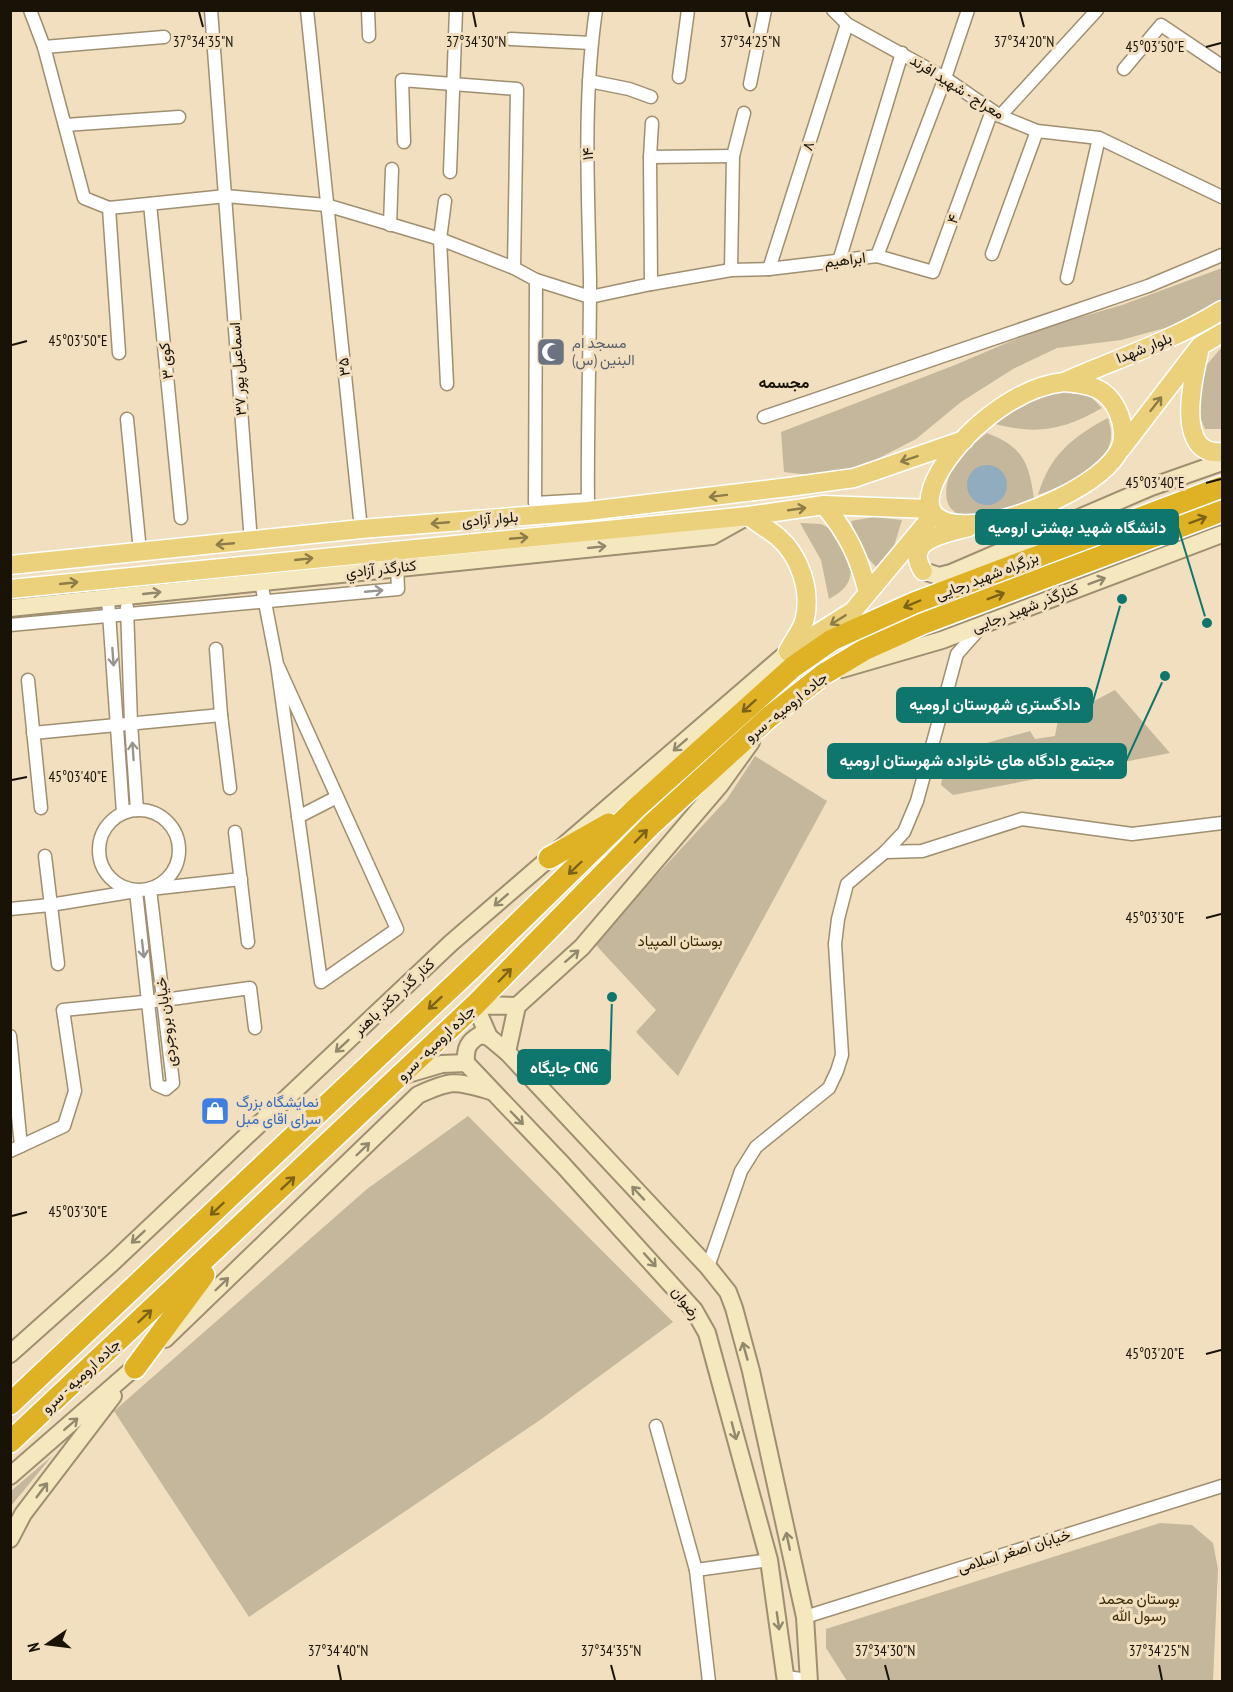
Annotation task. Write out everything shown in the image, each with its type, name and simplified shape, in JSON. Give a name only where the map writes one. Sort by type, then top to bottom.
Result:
[{"type":"highway","name":"بزرگراه شهید رجایی","points":[[790,660],[914,603],[1222,487]]},
{"type":"highway","name":"بزرگراه شهید رجایی","points":[[864,650],[922,624],[1222,511]]},
{"type":"highway","name":"جاده ارومیه - سرو","points":[[10,1442],[475,1005],[651,825],[768,718],[824,674],[864,650]]},
{"type":"highway","name":"جاده ارومیه - سرو","points":[[10,1404],[472,968],[790,660]]},
{"type":"highway","points":[[549,858],[635,809]]},
{"type":"highway","points":[[135,1368],[236,1231]]},
{"type":"highway","points":[[10,1394],[53,1363]]},
{"type":"main road","name":"بلوار شهدا","points":[[931,512],[929,500],[934,482],[949,459],[981,422],[1007,404],[1040,387],[1064,382],[1165,340],[1222,310]]},
{"type":"main road","name":"بلوار شهدا","points":[[982,524],[1033,509],[1076,490],[1111,462],[1200,346],[1222,333]]},
{"type":"main road","points":[[1200,346],[1189,411],[1191,426],[1202,447],[1212,453],[1222,452]]},
{"type":"main road","points":[[1064,382],[1088,384],[1109,398],[1121,419],[1123,432],[1120,450]]},
{"type":"main road","name":"بلوار آزادی","points":[[10,566],[588,505],[789,487],[854,478],[964,440]]},
{"type":"main road","points":[[982,524],[926,541],[920,547],[919,555],[919,564],[923,571],[939,576],[951,573],[1151,487],[1222,462]]},
{"type":"main road","name":"بلوار آزادی","points":[[10,589],[748,516],[824,505],[931,512],[952,523],[982,524]]},
{"type":"main road","points":[[824,505],[842,527],[861,564],[868,593]]},
{"type":"main road","points":[[790,660],[853,611],[931,512]]},
{"type":"main road","points":[[748,516],[780,538],[802,574],[806,595],[805,619],[790,660]]},
{"type":"main road","name":"کنارگذر آزادي","points":[[10,608],[712,536],[748,516]]},
{"type":"main road","name":"کنارگذر شهید رجایی","points":[[824,674],[942,640],[1222,534]]},
{"type":"main road","points":[[115,579],[117,598]]},
{"type":"main road","name":"کنار گذر دکتر باهنر","points":[[10,1354],[112,1263],[451,942],[549,858],[790,660]]},
{"type":"main road","points":[[507,1052],[518,1006],[582,947],[720,785],[768,718]]},
{"type":"main road","points":[[518,1006],[475,1005],[489,1037],[507,1052],[708,1267],[728,1292],[735,1308],[762,1417],[805,1617],[810,1681]]},
{"type":"main road","points":[[400,1076],[442,1064],[466,1063],[465,1051],[470,1041],[480,1035],[489,1037]]},
{"type":"main road","name":"رضوان","points":[[466,1063],[682,1295],[703,1326],[769,1560],[786,1679]]},
{"type":"main road","points":[[10,1476],[135,1368],[418,1095],[442,1084],[458,1082],[491,1091]]},
{"type":"main road","points":[[10,1539],[23,1514],[135,1368]]},
{"type":"street","points":[[30,10],[44,48],[84,198],[109,208],[226,196],[326,204],[440,239],[514,268],[536,280],[590,297]]},
{"type":"street","name":"اسماعیل پور ۳۷","points":[[211,10],[251,542]]},
{"type":"street","name":"۳۵","points":[[307,10],[361,530]]},
{"type":"street","points":[[368,10],[369,36]]},
{"type":"street","points":[[450,172],[456,10]]},
{"type":"street","name":"۱۴","points":[[588,505],[589,81],[596,10]]},
{"type":"street","points":[[679,77],[688,10]]},
{"type":"street","points":[[750,84],[765,10]]},
{"type":"street","name":"معراج - شهید افرند","points":[[833,10],[847,24],[945,78],[996,113],[1037,131],[1099,138],[1222,197]]},
{"type":"street","name":"ابراهیم","points":[[590,297],[731,270],[768,269],[877,256],[969,10]]},
{"type":"street","points":[[996,113],[1097,10]]},
{"type":"street","name":"۸","points":[[768,269],[847,24]]},
{"type":"street","points":[[1124,69],[1161,25],[1222,66]]},
{"type":"street","points":[[44,48],[164,37]]},
{"type":"street","points":[[511,39],[591,43]]},
{"type":"street","points":[[839,261],[902,53]]},
{"type":"street","points":[[404,142],[402,80],[517,89],[514,268]]},
{"type":"street","points":[[589,81],[629,89],[651,97]]},
{"type":"street","points":[[731,270],[733,156],[744,113]]},
{"type":"street","name":"۴","points":[[877,256],[933,273],[996,113]]},
{"type":"street","points":[[65,125],[179,117]]},
{"type":"street","points":[[651,284],[652,123]]},
{"type":"street","points":[[992,254],[1037,131]]},
{"type":"street","points":[[1067,278],[1099,138]]},
{"type":"street","points":[[650,157],[733,156]]},
{"type":"street","points":[[390,225],[392,169]]},
{"type":"street","points":[[445,201],[440,239],[447,384]]},
{"type":"street","name":"کوی ۳","points":[[150,204],[181,518]]},
{"type":"street","points":[[109,208],[119,353]]},
{"type":"street","points":[[764,417],[1148,286],[1222,255]]},
{"type":"street","points":[[536,280],[535,503],[588,505]]},
{"type":"street","points":[[127,419],[140,551]]},
{"type":"street","points":[[10,625],[398,589],[397,567]]},
{"type":"street","points":[[261,582],[277,664],[321,982],[397,929],[277,664]]},
{"type":"street","points":[[117,598],[128,614],[131,723],[137,810]]},
{"type":"street","points":[[117,598],[110,616],[123,813]]},
{"type":"street","points":[[708,1267],[741,1171],[756,1147],[829,1088],[837,1071],[842,1055],[835,944],[838,919],[847,884],[885,852],[904,832],[917,801],[957,654],[984,624]]},
{"type":"street","points":[[942,640],[957,654]]},
{"type":"street","points":[[216,649],[230,788]]},
{"type":"street","points":[[28,680],[41,808]]},
{"type":"street","points":[[33,733],[221,715]]},
{"type":"street","points":[[298,817],[337,797]]},
{"type":"street","points":[[136,891],[112,880],[99,857],[99,843],[112,820],[123,813],[137,810],[156,814],[172,826],[178,838],[180,850],[178,863],[171,875],[162,884],[150,889]]},
{"type":"street","points":[[885,852],[922,851],[1022,819],[1132,834],[1222,823]]},
{"type":"street","points":[[235,832],[249,942]]},
{"type":"street","points":[[45,856],[58,964]]},
{"type":"street","points":[[10,909],[150,889],[241,879]]},
{"type":"street","name":"خیابان بروجردی","points":[[136,891],[157,1085],[166,1089],[173,1083],[150,889]]},
{"type":"street","points":[[10,1036],[16,1149],[64,1126],[75,1091],[63,1010],[164,1000],[250,988],[255,1028]]},
{"type":"street","points":[[656,1426],[696,1570],[708,1682]]},
{"type":"street","name":"خیابان اصغر اسلامی","points":[[805,1617],[1222,1486]]},
{"type":"street","points":[[696,1570],[769,1560]]},
{"type":"street","points":[[786,1679],[810,1681]]},
{"type":"green space","points":[[1222,268],[1222,299],[1176,325],[1121,340],[1057,348],[1013,369],[961,402],[916,439],[854,471],[818,476],[784,472],[781,432],[1060,323],[1122,305]]},
{"type":"green space","points":[[1222,347],[1222,429],[1205,429],[1196,407],[1204,368]]},
{"type":"green space","points":[[1064,389],[1090,396],[1102,408],[1063,426],[1037,430],[995,424],[1027,403]]},
{"type":"green space","points":[[1108,418],[1111,430],[1110,445],[1096,465],[1074,480],[1038,495],[1049,469],[1064,449],[1084,432]]},
{"type":"green space","points":[[987,433],[1009,444],[1022,457],[1030,475],[1034,499],[991,514],[967,517],[951,509],[946,494],[949,477],[960,457]]},
{"type":"green space","points":[[874,517],[902,520],[894,546],[876,567],[860,549],[851,521]]},
{"type":"green space","points":[[800,523],[821,524],[839,533],[845,546],[851,567],[849,581],[842,591],[829,599],[821,560]]},
{"type":"green space","points":[[1115,690],[1170,753],[953,795],[941,785],[947,754],[1030,731],[1035,739],[1055,736],[1058,720]]},
{"type":"green space","name":"بوستان المپیاد","points":[[755,756],[827,801],[678,1076],[636,1032],[656,1010],[594,943],[727,799]]},
{"type":"green space","points":[[468,1116],[673,1322],[540,1420],[249,1617],[114,1411],[367,1189]]},
{"type":"green space","points":[[52,1456],[11,1506],[11,1491]]},
{"type":"green space","name":"بوستان محمد رسول الله","points":[[1160,1523],[1192,1525],[1213,1543],[1218,1569],[1213,1681],[847,1681],[826,1648],[826,1629]]},
{"type":"water","points":[[987,465],[995,466],[1001,471],[1006,477],[1006,493],[1001,499],[995,504],[987,505],[979,504],[973,499],[968,493],[967,485],[968,477],[973,471],[979,466]]},
{"type":"place","name":"مسجد ام البنین (س)","points":[[551,352]]},
{"type":"place","name":"دادگستری شهرستان ارومیه","points":[[1122,599]]},
{"type":"place","name":"دانشگاه شهید بهشتی ارومیه","points":[[1207,623]]},
{"type":"place","name":"مجتمع دادگاه های خانواده شهرستان ارومیه","points":[[1165,676]]},
{"type":"place","name":"جایگاه CNG","points":[[612,997]]},
{"type":"place","name":"نمایشگاه بزرگ سرای اقای مبل","points":[[215,1111]]},
{"type":"district","name":"مجسمه","points":[[784,382]]}]
